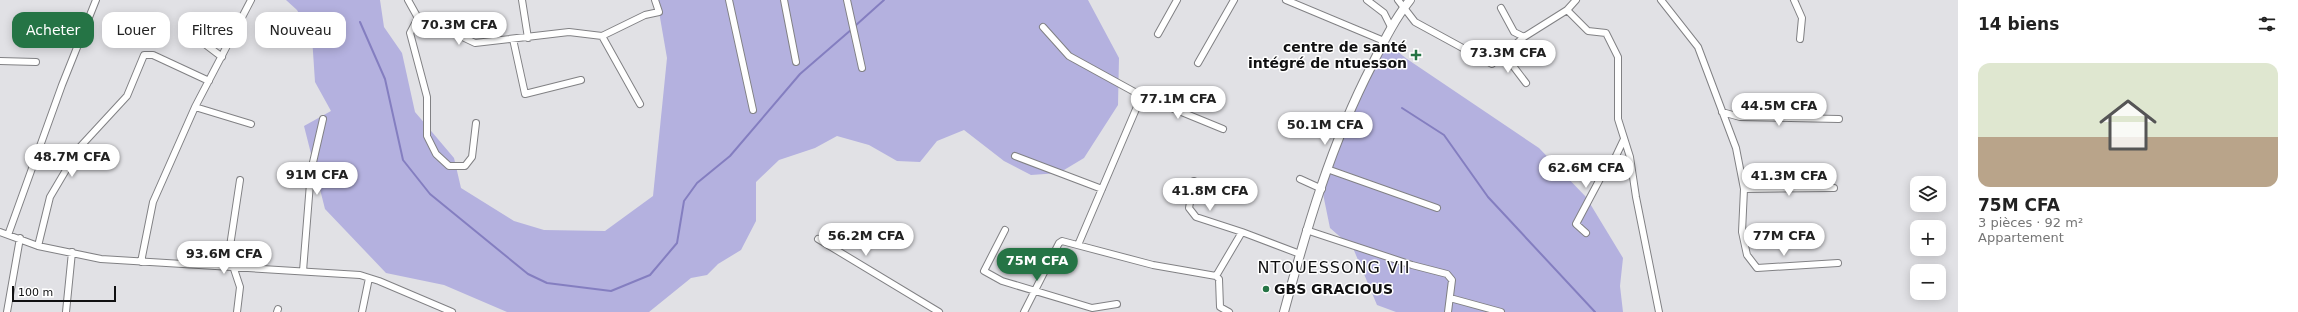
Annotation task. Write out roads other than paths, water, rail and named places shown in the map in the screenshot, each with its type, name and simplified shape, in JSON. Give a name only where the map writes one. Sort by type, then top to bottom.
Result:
[{"type":"street","points":[[8,235],[62,85],[96,0]]},
{"type":"street","points":[[141,262],[153,202],[195,107],[251,0]]},
{"type":"street","points":[[408,0],[418,18]]},
{"type":"street","points":[[522,0],[528,38]]},
{"type":"street","points":[[418,18],[435,18],[452,32],[475,43],[569,32],[602,36],[646,15],[659,12],[656,0]]},
{"type":"street","points":[[729,0],[753,110]]},
{"type":"street","points":[[784,0],[796,62]]},
{"type":"street","points":[[847,0],[851,25],[862,68]]},
{"type":"street","points":[[1158,34],[1177,0]]},
{"type":"street","points":[[1198,63],[1234,0]]},
{"type":"street","points":[[1286,0],[1384,41]]},
{"type":"street","points":[[1367,0],[1384,13],[1391,27]]},
{"type":"street","points":[[1398,0],[1416,22],[1492,64],[1524,37],[1567,10],[1576,0]]},
{"type":"street","points":[[1284,312],[1306,230],[1322,189],[1342,127],[1391,27],[1410,0]]},
{"type":"street","points":[[1661,0],[1698,47],[1736,148],[1744,189],[1742,232],[1747,255],[1757,268],[1838,263]]},
{"type":"street","points":[[1794,0],[1802,18],[1800,39]]},
{"type":"street","points":[[1501,8],[1514,32],[1524,37]]},
{"type":"street","points":[[1567,10],[1588,31],[1606,33],[1618,57],[1618,119],[1630,157],[1636,197],[1659,312]]},
{"type":"street","points":[[418,18],[410,33],[427,97],[427,136],[436,154],[449,166],[465,166],[472,157],[476,123]]},
{"type":"street","points":[[1043,27],[1069,56],[1140,95],[1223,129]]},
{"type":"street","points":[[602,36],[640,104]]},
{"type":"street","points":[[514,38],[525,94],[581,80]]},
{"type":"street","points":[[210,48],[222,57]]},
{"type":"street","points":[[1504,54],[1526,83]]},
{"type":"street","points":[[38,246],[50,197],[79,148],[127,96],[144,55],[153,55],[209,81]]},
{"type":"street","points":[[0,61],[36,62]]},
{"type":"street","points":[[1078,245],[1139,102],[1140,95]]},
{"type":"street","points":[[195,107],[252,124]]},
{"type":"street","points":[[1722,112],[1740,117],[1839,119]]},
{"type":"street","points":[[303,271],[311,171],[323,119]]},
{"type":"street","points":[[1586,233],[1576,224],[1601,177],[1615,158],[1624,139]]},
{"type":"street","points":[[1015,156],[1102,189]]},
{"type":"street","points":[[1327,170],[1436,208]]},
{"type":"street","points":[[1300,179],[1322,189]]},
{"type":"street","points":[[237,312],[240,287],[230,266],[240,180]]},
{"type":"street","points":[[1194,182],[1189,208],[1196,217],[1242,232],[1300,254]]},
{"type":"street","points":[[1744,189],[1834,188]]},
{"type":"street","points":[[1005,230],[984,271],[1002,281],[1092,308],[1117,304]]},
{"type":"street","points":[[1306,230],[1412,265],[1448,274],[1452,280],[1448,312]]},
{"type":"street","points":[[0,232],[20,238],[38,246],[101,259],[343,273],[368,278],[452,312]]},
{"type":"street","points":[[1216,276],[1242,232]]},
{"type":"street","points":[[7,312],[20,238]]},
{"type":"street","points":[[818,239],[939,312]]},
{"type":"street","points":[[1024,312],[1059,243],[1065,241],[1153,264],[1216,276],[1219,279],[1220,308],[1229,312]]},
{"type":"street","points":[[66,312],[72,252]]},
{"type":"street","points":[[362,312],[368,278]]},
{"type":"street","points":[[1450,298],[1501,312]]},
{"type":"waterway","points":[[855,26],[884,0]]},
{"type":"waterway","points":[[360,22],[385,79],[403,160],[430,194],[528,274],[547,283],[611,291],[650,275],[677,243],[684,201],[697,183],[730,156],[800,74],[852,29]]},
{"type":"waterway","points":[[1402,108],[1444,135],[1488,197],[1595,312]]},
{"type":"place","name":"centre de santé intégré de ntuesson","points":[[1416,55]]},
{"type":"place","name":"GBS GRACIOUS","points":[[1266,289]]},
{"type":"district","name":"NTOUESSONG VII","points":[[1334,267]]}]
